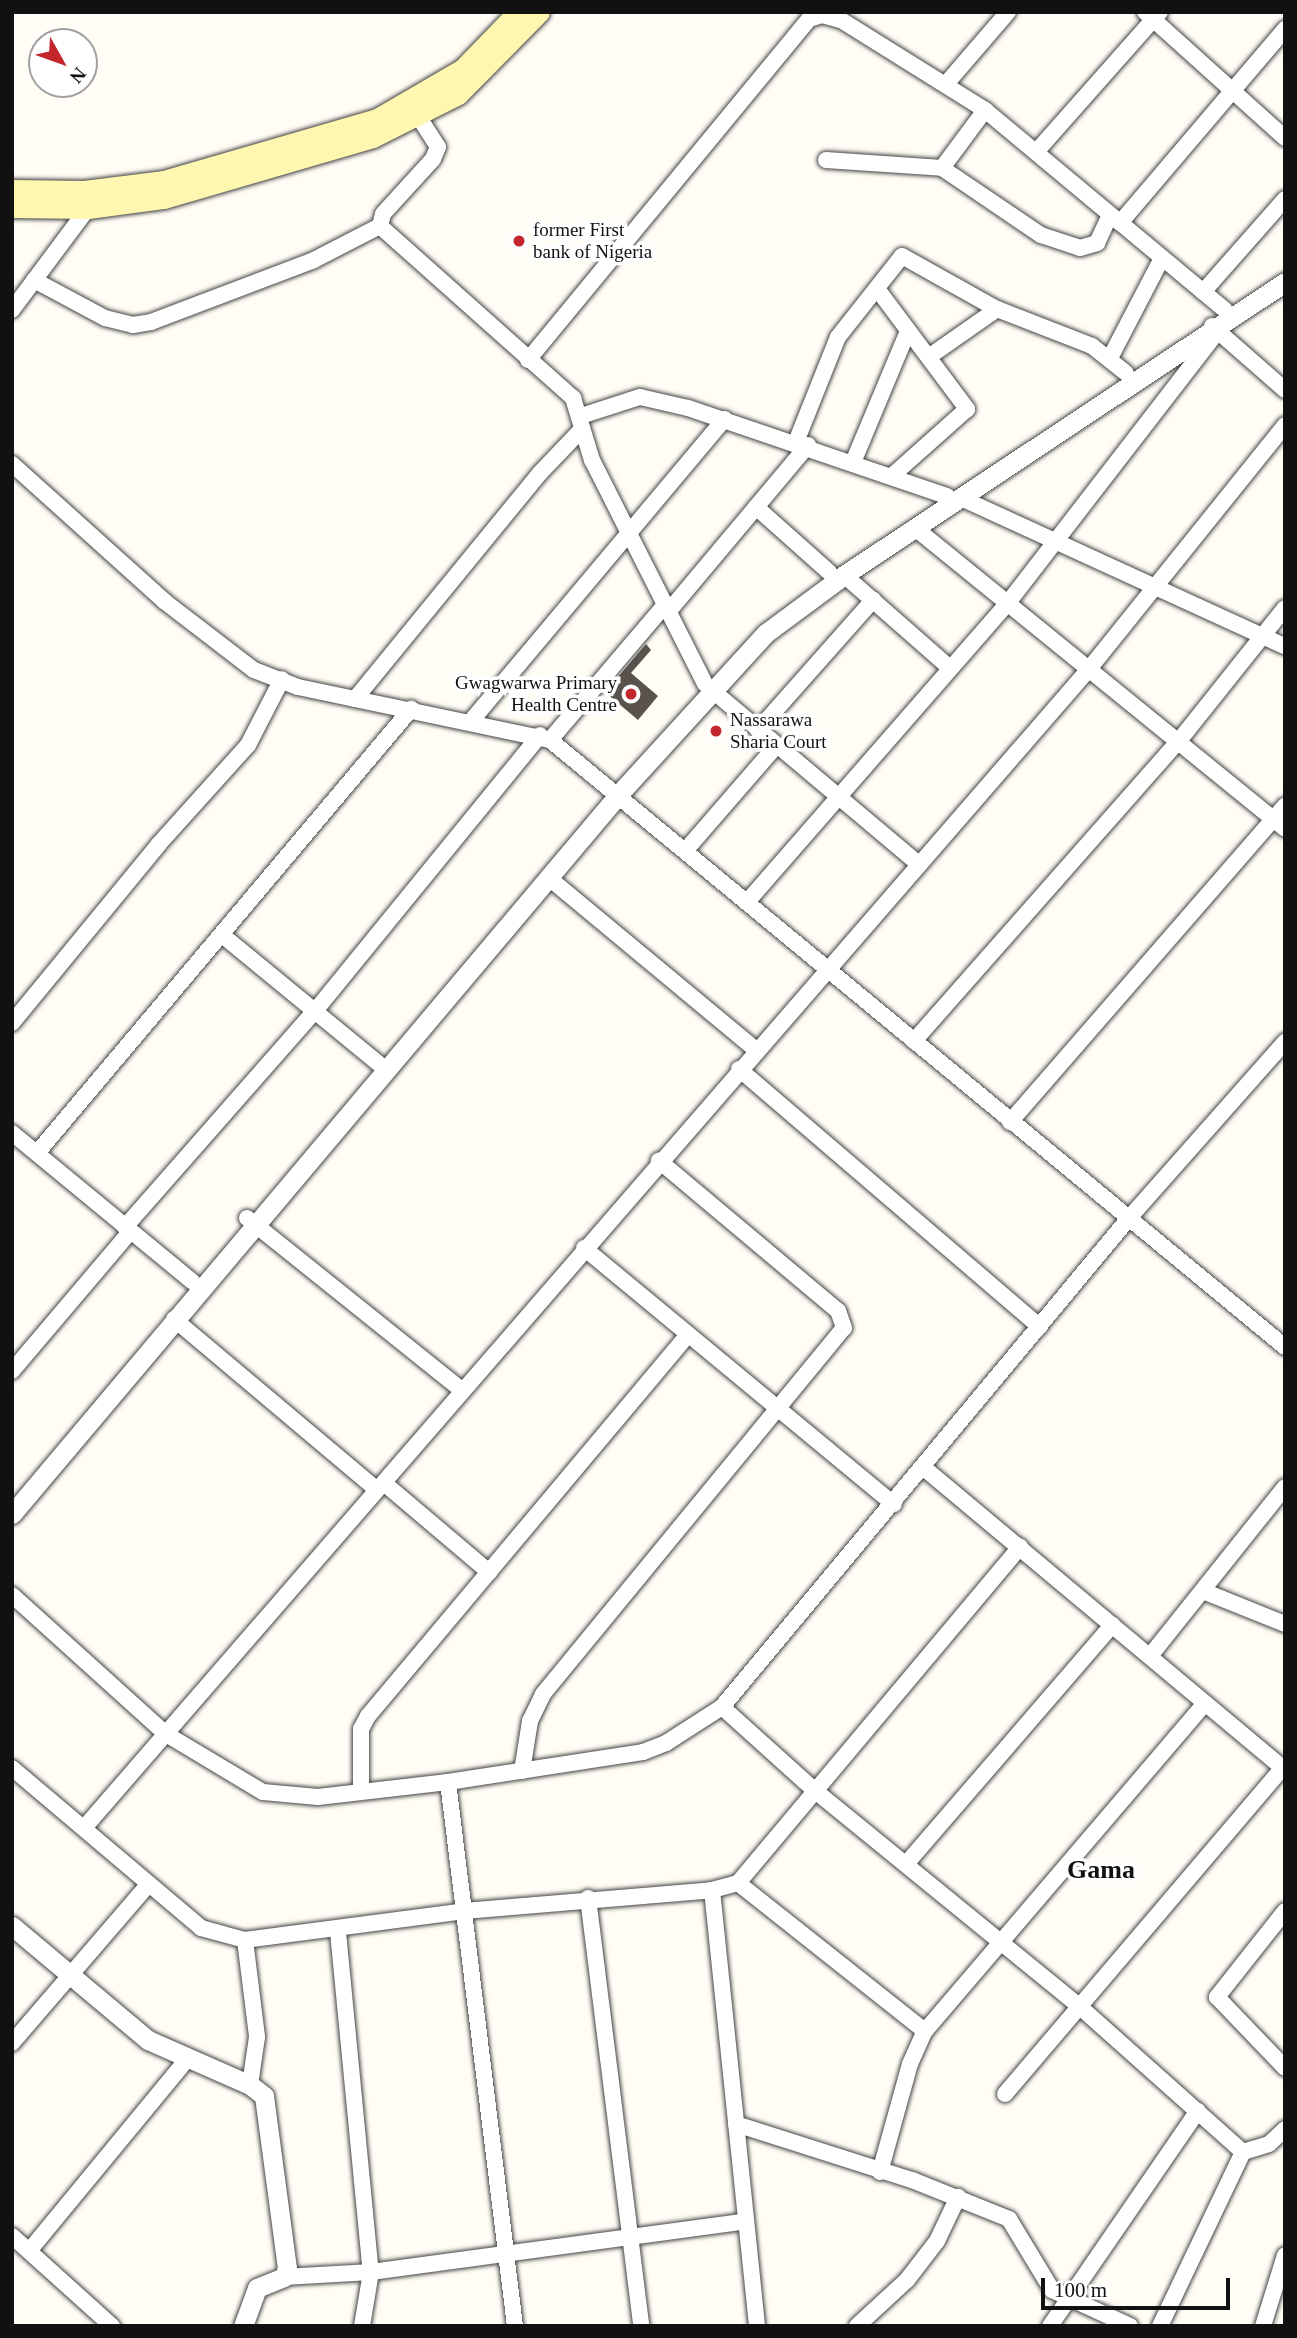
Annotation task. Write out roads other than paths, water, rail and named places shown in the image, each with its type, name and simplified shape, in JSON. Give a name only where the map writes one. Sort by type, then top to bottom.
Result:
[{"type":"main road","points":[[12,190],[97,190],[205,172],[414,110],[463,69],[518,12]]},
{"type":"main road","points":[[12,207],[89,208],[204,189],[345,147],[484,74],[539,12]]},
{"type":"street","points":[[946,84],[1008,12]]},
{"type":"street","points":[[527,360],[809,19],[822,15],[844,16],[985,110],[1161,260],[1225,310]]},
{"type":"street","points":[[1035,152],[1153,15],[1285,138]]},
{"type":"street","points":[[826,160],[942,168],[1041,235],[1080,248],[1097,243],[1115,219],[1233,92],[1285,29]]},
{"type":"street","points":[[34,280],[105,318],[133,325],[151,322],[314,260],[380,226],[383,214],[433,159],[438,147],[414,110]]},
{"type":"street","points":[[942,168],[985,110]]},
{"type":"street","points":[[1203,292],[1285,199]]},
{"type":"street","points":[[12,310],[89,208]]},
{"type":"street","points":[[380,226],[527,360],[563,386],[582,423],[627,534],[709,687],[917,863]]},
{"type":"street","points":[[12,1371],[127,1229],[545,738],[667,608],[756,507],[802,443],[822,365],[878,290],[898,257],[906,255],[997,309],[1110,358],[1126,373]]},
{"type":"street","points":[[1110,358],[1161,260]]},
{"type":"street","points":[[747,902],[1007,604],[1225,310],[1285,269]]},
{"type":"street","points":[[12,1514],[174,1319],[379,1064],[775,610],[1285,282]]},
{"type":"street","points":[[878,290],[930,356],[967,409],[893,475]]},
{"type":"street","points":[[930,356],[997,309]]},
{"type":"street","points":[[836,573],[915,528],[1126,373],[1214,327]]},
{"type":"street","points":[[1214,327],[1285,390]]},
{"type":"street","points":[[854,460],[908,331]]},
{"type":"street","points":[[355,699],[582,423],[640,397],[802,443],[954,497],[1055,537],[1285,646]]},
{"type":"street","points":[[471,720],[725,419]]},
{"type":"street","points":[[84,1828],[381,1487],[755,1049],[1089,669],[1285,425]]},
{"type":"street","points":[[12,464],[207,637],[254,670],[355,699],[471,720],[545,738],[827,966],[1010,1122],[1130,1217],[1285,1347]]},
{"type":"street","points":[[756,507],[873,600],[950,668]]},
{"type":"street","points":[[915,528],[1279,824]]},
{"type":"street","points":[[758,730],[873,600]]},
{"type":"street","points":[[914,1041],[1178,742],[1285,608]]},
{"type":"street","points":[[12,1023],[158,845],[248,745],[282,679]]},
{"type":"street","points":[[37,1153],[411,709]]},
{"type":"street","points":[[685,851],[776,746]]},
{"type":"street","points":[[12,1496],[193,1282],[251,1221],[549,878],[615,792]]},
{"type":"street","points":[[1010,1122],[1279,824],[1285,806]]},
{"type":"street","points":[[549,878],[755,1049]]},
{"type":"street","points":[[222,935],[379,1064]]},
{"type":"street","points":[[12,1595],[166,1734],[263,1792],[318,1797],[449,1782],[643,1752],[722,1707],[924,1468],[1130,1217],[1285,1042]]},
{"type":"street","points":[[739,1069],[1040,1327]]},
{"type":"street","points":[[12,1133],[193,1282]]},
{"type":"street","points":[[522,1771],[530,1721],[543,1693],[841,1335],[842,1317],[659,1161]]},
{"type":"street","points":[[251,1221],[462,1390]]},
{"type":"street","points":[[584,1248],[894,1504]]},
{"type":"street","points":[[174,1319],[489,1572]]},
{"type":"street","points":[[361,1790],[361,1730],[368,1716],[688,1334]]},
{"type":"street","points":[[924,1468],[1283,1769],[1005,2094]]},
{"type":"street","points":[[1150,1656],[1285,1486]]},
{"type":"street","points":[[12,1768],[201,1928],[245,1940],[338,1932],[464,1911],[588,1898],[712,1890],[738,1883],[813,1789],[1020,1546]]},
{"type":"street","points":[[1203,1591],[1285,1624]]},
{"type":"street","points":[[906,1864],[1112,1625]]},
{"type":"street","points":[[880,2172],[910,2064],[925,2031],[1204,1704]]},
{"type":"street","points":[[722,1707],[813,1789],[1000,1945],[1079,2006],[1243,2152]]},
{"type":"street","points":[[449,1782],[515,2326]]},
{"type":"street","points":[[738,1883],[925,2031]]},
{"type":"street","points":[[12,2043],[148,1885]]},
{"type":"street","points":[[712,1890],[757,2326]]},
{"type":"street","points":[[588,1898],[641,2326]]},
{"type":"street","points":[[1284,2064],[1217,1997],[1285,1911]]},
{"type":"street","points":[[12,1926],[148,2040],[250,2085],[266,2100],[284,2277]]},
{"type":"street","points":[[338,1932],[371,2272],[362,2326]]},
{"type":"street","points":[[245,1940],[257,2037],[250,2085]]},
{"type":"street","points":[[29,2251],[187,2059]]},
{"type":"street","points":[[1050,2326],[1198,2111]]},
{"type":"street","points":[[736,2124],[958,2197],[1009,2219],[1044,2279],[1067,2300],[1127,2325]]},
{"type":"street","points":[[1160,2326],[1243,2152],[1269,2144],[1285,2129]]},
{"type":"street","points":[[857,2326],[907,2280],[937,2241],[958,2197]]},
{"type":"street","points":[[243,2326],[257,2288],[284,2277],[371,2272],[505,2250],[746,2221]]},
{"type":"street","points":[[12,2236],[112,2326]]},
{"type":"street","points":[[1263,2326],[1285,2255]]},
{"type":"place","name":"former First bank of Nigeria","points":[[519,241]]},
{"type":"place","name":"Gwagwarwa Primary Health Centre","points":[[631,694]]},
{"type":"place","name":"Nassarawa Sharia Court","points":[[716,731]]},
{"type":"district","name":"Gama","points":[[1101,1870]]}]
